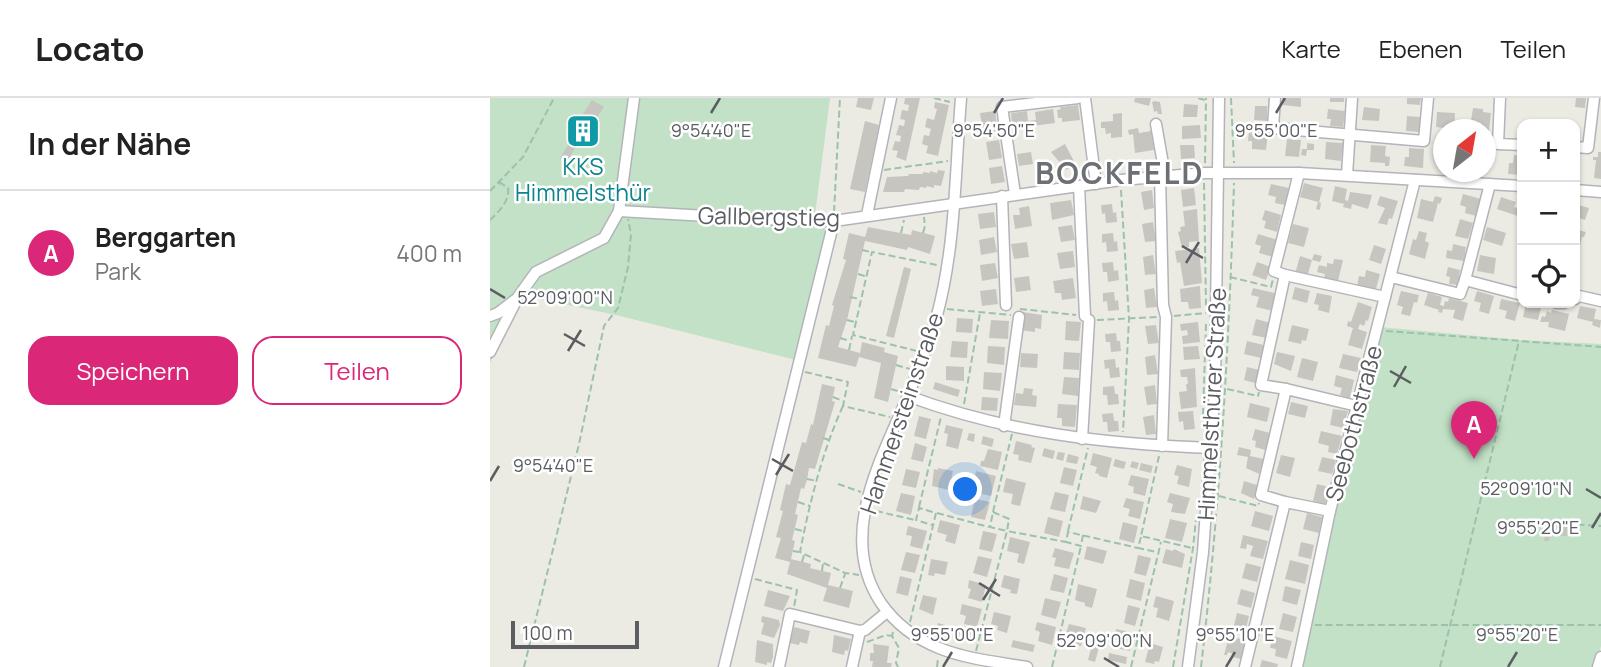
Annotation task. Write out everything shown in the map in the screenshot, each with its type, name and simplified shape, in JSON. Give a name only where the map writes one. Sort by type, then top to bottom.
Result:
[{"type":"street","points":[[490,352],[518,298],[536,272],[604,238],[623,211],[634,98]]},
{"type":"street","points":[[867,215],[891,98]]},
{"type":"street","points":[[1015,194],[1002,107],[1020,101],[1078,98]]},
{"type":"street","points":[[1085,98],[1096,184]]},
{"type":"street","name":"Himmelsthürer Straße","points":[[1188,667],[1203,552],[1216,362],[1219,98]]},
{"type":"street","points":[[1275,98],[1273,128],[1424,141],[1428,98]]},
{"type":"street","points":[[1347,175],[1352,98]]},
{"type":"street","points":[[1500,98],[1497,144],[1517,145]]},
{"type":"street","points":[[1580,147],[1588,148],[1594,98]]},
{"type":"street","name":"Hammersteinstraße","points":[[960,102],[955,202],[948,267],[939,308],[918,372],[868,494],[862,542],[867,576],[891,617],[908,631],[939,648],[974,658],[1027,667]]},
{"type":"street","points":[[1156,124],[1163,164],[1160,176],[1163,305],[1166,317],[1162,446]]},
{"type":"street","name":"Gallbergstieg","points":[[623,211],[760,219],[834,220],[1121,180],[1205,173],[1299,173],[1517,186]]},
{"type":"street","points":[[1299,173],[1261,384],[1357,406]]},
{"type":"street","name":"Seebothstraße","points":[[1297,667],[1330,511],[1415,180]]},
{"type":"street","points":[[1391,277],[1460,294],[1490,184]]},
{"type":"street","points":[[1079,186],[1087,318],[1086,439]]},
{"type":"street","points":[[1580,190],[1601,192]]},
{"type":"street","points":[[1002,196],[1006,305]]},
{"type":"street","points":[[724,667],[834,220]]},
{"type":"street","points":[[1280,273],[1385,298]]},
{"type":"street","points":[[1465,280],[1517,294]]},
{"type":"street","points":[[1580,296],[1601,301]]},
{"type":"street","points":[[490,316],[518,298]]},
{"type":"street","points":[[1009,427],[1019,317]]},
{"type":"street","points":[[1286,389],[1261,495],[1330,511]]},
{"type":"street","points":[[908,396],[962,415],[1009,427],[1123,444],[1211,449]]},
{"type":"street","points":[[1245,667],[1286,502]]},
{"type":"street","points":[[779,667],[790,614],[860,631],[891,617]]},
{"type":"street","points":[[852,667],[860,631]]},
{"type":"street","points":[[1598,667],[1601,657]]},
{"type":"path","points":[[490,191],[523,157],[554,98]]},
{"type":"path","points":[[834,220],[840,98]]},
{"type":"path","points":[[934,98],[960,102]]},
{"type":"path","points":[[1198,98],[1206,99],[1203,421]]},
{"type":"path","points":[[1231,98],[1234,173]]},
{"type":"path","points":[[876,172],[956,160]]},
{"type":"path","points":[[1121,180],[1129,319],[1123,444]]},
{"type":"path","points":[[490,220],[500,211],[509,193],[508,188],[501,183],[496,185]]},
{"type":"path","points":[[922,207],[925,226],[923,233]]},
{"type":"path","points":[[901,233],[907,210]]},
{"type":"path","points":[[524,667],[579,444],[604,326],[618,308],[628,267],[631,234],[623,211]]},
{"type":"path","points":[[862,250],[948,267]]},
{"type":"path","points":[[849,350],[872,252]]},
{"type":"path","points":[[1230,277],[1271,287],[1280,273]]},
{"type":"path","points":[[858,274],[866,276]]},
{"type":"path","points":[[850,297],[861,300]]},
{"type":"path","points":[[939,308],[1019,317],[1020,307],[1087,318],[1129,319],[1206,313]]},
{"type":"path","points":[[962,415],[980,312]]},
{"type":"path","points":[[847,320],[856,322]]},
{"type":"path","points":[[1377,330],[1601,347]]},
{"type":"path","points":[[853,335],[925,353]]},
{"type":"path","points":[[840,338],[851,341]]},
{"type":"path","points":[[874,345],[875,341]]},
{"type":"path","points":[[1440,667],[1520,341]]},
{"type":"path","points":[[896,365],[918,372]]},
{"type":"path","points":[[798,370],[848,382],[804,531],[802,562]]},
{"type":"path","points":[[1225,388],[1258,396],[1261,384]]},
{"type":"path","points":[[833,397],[844,401]]},
{"type":"path","points":[[843,406],[898,418]]},
{"type":"path","points":[[916,520],[943,409]]},
{"type":"path","points":[[830,420],[835,422]]},
{"type":"path","points":[[990,527],[1009,427]]},
{"type":"path","points":[[823,438],[830,440]]},
{"type":"path","points":[[1066,542],[1086,439]]},
{"type":"path","points":[[1138,548],[1162,446]]},
{"type":"path","points":[[818,458],[824,460]]},
{"type":"path","points":[[807,479],[818,482]]},
{"type":"path","points":[[838,484],[868,494]]},
{"type":"path","points":[[1219,496],[1258,506],[1261,495]]},
{"type":"path","points":[[798,502],[811,506]]},
{"type":"path","points":[[865,508],[932,525]]},
{"type":"path","points":[[919,508],[1007,531],[1081,546]]},
{"type":"path","points":[[1173,667],[1193,548],[1196,510]]},
{"type":"path","points":[[974,658],[1009,519],[993,512]]},
{"type":"path","points":[[908,631],[936,513]]},
{"type":"path","points":[[1567,524],[1601,526]]},
{"type":"path","points":[[794,529],[804,531]]},
{"type":"path","points":[[1068,532],[1158,552]]},
{"type":"path","points":[[1052,667],[1083,535]]},
{"type":"path","points":[[1141,536],[1193,548]]},
{"type":"path","points":[[1132,667],[1161,541]]},
{"type":"path","points":[[793,551],[845,573],[867,576]]},
{"type":"path","points":[[822,571],[824,562]]},
{"type":"path","points":[[840,588],[845,573]]},
{"type":"path","points":[[747,577],[797,590],[793,615]]},
{"type":"path","points":[[891,617],[892,636],[899,648],[896,663],[898,667]]},
{"type":"path","points":[[1306,625],[1601,625]]},
{"type":"path","points":[[865,648],[866,643],[886,635],[892,636]]},
{"type":"green space","points":[[490,98],[830,98],[814,223],[828,225],[796,360],[616,315],[524,296],[490,363]]},
{"type":"green space","points":[[1380,327],[1520,340],[1601,344],[1601,646],[1596,667],[1300,667],[1334,511]]},
{"type":"building","points":[[858,98],[874,98],[871,110],[856,107]]},
{"type":"building","points":[[905,98],[920,98],[906,161],[896,157],[898,151],[892,150],[895,141],[900,142],[901,136],[896,135],[899,125],[904,126],[905,120],[900,119],[902,110],[908,111],[909,105],[904,104]]},
{"type":"building","points":[[1135,98],[1151,98],[1149,106],[1134,102]]},
{"type":"building","points":[[1282,98],[1301,98],[1301,107],[1283,105]]},
{"type":"building","points":[[1330,98],[1344,98],[1344,102],[1330,102]]},
{"type":"building","points":[[1407,98],[1421,98],[1420,105],[1407,104]]},
{"type":"building","points":[[1576,98],[1586,98],[1585,108],[1575,107]]},
{"type":"building","name":"KKS Himmelsthür","points":[[592,100],[604,107],[589,129],[597,133],[592,141],[584,135],[566,162],[560,158],[572,139],[568,137]]},
{"type":"building","points":[[935,102],[949,105],[938,156],[926,153],[928,146],[922,144],[924,135],[929,136],[931,129],[925,127],[927,118],[934,120],[937,109],[934,108]]},
{"type":"building","points":[[1152,102],[1160,102],[1162,114],[1154,112]]},
{"type":"building","points":[[1184,104],[1198,105],[1197,117],[1183,117]]},
{"type":"building","points":[[1078,105],[1080,120],[1062,122],[1062,118],[1058,118],[1057,110],[1061,109],[1060,107]]},
{"type":"building","points":[[1255,106],[1267,106],[1267,121],[1254,120]]},
{"type":"building","points":[[1364,107],[1380,109],[1379,121],[1362,120]]},
{"type":"building","points":[[1473,108],[1491,113],[1490,119],[1471,119]]},
{"type":"building","points":[[1053,109],[1055,123],[1033,126],[1034,129],[1029,129],[1029,124],[1012,126],[1011,113],[1027,111],[1028,121],[1036,120],[1035,112]]},
{"type":"building","points":[[1328,109],[1345,111],[1343,127],[1330,126],[1331,119],[1327,119]]},
{"type":"building","points":[[995,111],[998,132],[983,134],[980,113]]},
{"type":"building","points":[[1437,112],[1455,113],[1455,119],[1437,119]]},
{"type":"building","points":[[1122,113],[1122,137],[1111,138],[1111,133],[1106,134],[1105,128],[1101,128],[1101,122],[1113,121],[1113,114]]},
{"type":"building","points":[[1407,116],[1420,117],[1419,132],[1406,131]]},
{"type":"building","points":[[865,121],[879,125],[865,192],[850,189]]},
{"type":"building","points":[[1200,125],[1201,138],[1182,139],[1182,126]]},
{"type":"building","points":[[1138,128],[1139,133],[1151,131],[1154,150],[1135,153],[1133,134],[1129,135],[1128,130]]},
{"type":"building","points":[[1249,130],[1268,132],[1266,150],[1252,149],[1252,141],[1248,141]]},
{"type":"building","points":[[1287,139],[1301,140],[1299,157],[1285,156]]},
{"type":"building","points":[[999,140],[1002,158],[989,160],[986,142]]},
{"type":"building","points":[[1326,142],[1343,143],[1341,161],[1325,159]]},
{"type":"building","points":[[1307,143],[1314,144],[1314,150],[1307,150],[1306,156],[1301,155],[1302,149],[1307,149]]},
{"type":"building","points":[[1065,144],[1076,165],[1066,170],[1051,152]]},
{"type":"building","points":[[1180,145],[1194,145],[1195,158],[1181,159]]},
{"type":"building","points":[[1371,145],[1386,146],[1385,156],[1390,157],[1389,166],[1385,166],[1385,163],[1370,162]]},
{"type":"building","points":[[1409,148],[1424,149],[1423,168],[1404,166],[1405,157],[1409,157]]},
{"type":"building","points":[[1031,152],[1033,164],[1019,166],[1017,154]]},
{"type":"building","points":[[1598,152],[1601,152],[1601,179],[1594,178],[1596,160],[1593,160],[1593,157],[1598,157]]},
{"type":"building","points":[[1514,155],[1517,155],[1517,175],[1508,174],[1509,163],[1513,163]]},
{"type":"building","points":[[1002,166],[1005,182],[991,184],[989,168]]},
{"type":"building","points":[[938,170],[945,171],[941,186],[920,187],[919,190],[905,189],[904,192],[883,192],[887,177],[930,171],[937,173]]},
{"type":"building","points":[[1304,183],[1323,188],[1320,210],[1316,209],[1318,202],[1300,197]]},
{"type":"building","points":[[1271,184],[1289,188],[1285,205],[1275,203],[1276,197],[1268,195]]},
{"type":"building","points":[[1335,186],[1347,189],[1345,200],[1348,201],[1350,192],[1372,195],[1368,209],[1352,204],[1351,209],[1332,201]]},
{"type":"building","points":[[1194,188],[1196,205],[1183,207],[1181,190]]},
{"type":"building","points":[[1152,190],[1154,208],[1144,210],[1141,192]]},
{"type":"building","points":[[1463,194],[1481,199],[1476,216],[1465,213],[1466,207],[1460,205]]},
{"type":"building","points":[[1380,196],[1398,201],[1387,225],[1378,223],[1385,208],[1377,205]]},
{"type":"building","points":[[1435,196],[1442,198],[1433,222],[1417,218],[1421,199],[1433,202]]},
{"type":"building","points":[[1501,197],[1516,202],[1514,207],[1517,208],[1517,216],[1497,209]]},
{"type":"building","points":[[1071,200],[1074,215],[1052,220],[1050,203]]},
{"type":"building","points":[[1112,204],[1117,222],[1106,223],[1101,205]]},
{"type":"building","points":[[1580,205],[1589,208],[1585,220],[1580,218]]},
{"type":"building","points":[[1029,206],[1032,226],[1015,229],[1013,215],[1020,215],[1019,208]]},
{"type":"building","points":[[1197,209],[1199,241],[1189,242],[1189,247],[1182,248],[1178,232],[1181,231],[1180,227],[1185,226],[1183,211]]},
{"type":"building","points":[[1265,210],[1281,215],[1277,232],[1264,228],[1266,221],[1262,220]]},
{"type":"building","points":[[994,212],[996,227],[980,229],[978,214]]},
{"type":"building","points":[[1460,219],[1473,223],[1468,239],[1455,236]]},
{"type":"building","points":[[1153,222],[1156,241],[1145,242],[1142,224]]},
{"type":"building","points":[[1293,224],[1309,228],[1304,247],[1288,243]]},
{"type":"building","points":[[1072,225],[1075,240],[1061,242],[1058,227]]},
{"type":"building","points":[[868,227],[911,235],[912,230],[935,236],[930,254],[908,247],[907,250],[865,241],[838,347],[860,353],[862,342],[885,348],[884,352],[898,356],[888,402],[874,398],[881,363],[859,357],[856,367],[818,358],[846,260],[843,259],[849,233],[865,237]]},
{"type":"building","points":[[1487,227],[1506,233],[1502,246],[1483,240]]},
{"type":"building","points":[[1580,230],[1586,232],[1580,245]]},
{"type":"building","points":[[1419,231],[1427,233],[1425,241],[1429,243],[1425,259],[1409,254],[1413,239],[1416,240]]},
{"type":"building","points":[[1113,233],[1118,251],[1107,252],[1106,242],[1102,243],[1102,234]]},
{"type":"building","points":[[1258,234],[1278,240],[1273,257],[1259,253],[1261,246],[1255,244]]},
{"type":"building","points":[[994,237],[997,252],[981,255],[979,240]]},
{"type":"building","points":[[1027,242],[1029,257],[1014,259],[1011,244]]},
{"type":"building","points":[[1453,244],[1466,247],[1464,261],[1446,258],[1447,250],[1452,251]]},
{"type":"building","points":[[1374,245],[1386,249],[1381,264],[1369,260]]},
{"type":"building","points":[[1199,248],[1202,283],[1184,286],[1180,262],[1177,263],[1175,251]]},
{"type":"building","points":[[1073,251],[1075,267],[1060,269],[1057,253]]},
{"type":"building","points":[[1314,254],[1322,256],[1320,262],[1312,260]]},
{"type":"building","points":[[1153,255],[1156,274],[1145,275],[1143,257]]},
{"type":"building","points":[[1480,255],[1496,258],[1494,274],[1477,271]]},
{"type":"building","points":[[1300,256],[1312,260],[1307,277],[1295,274]]},
{"type":"building","points":[[1334,259],[1343,260],[1338,281],[1324,278],[1325,274],[1317,272],[1319,265],[1327,267],[1327,263],[1333,264]]},
{"type":"building","points":[[1113,262],[1114,271],[1118,270],[1119,280],[1108,282],[1102,263]]},
{"type":"building","points":[[1257,262],[1271,267],[1266,280],[1252,275]]},
{"type":"building","points":[[995,263],[998,278],[982,281],[980,265]]},
{"type":"building","points":[[904,267],[911,269],[894,338],[886,336]]},
{"type":"building","points":[[1448,267],[1460,270],[1458,285],[1449,284],[1450,277],[1446,276]]},
{"type":"building","points":[[1366,270],[1380,274],[1376,289],[1357,286],[1359,276],[1365,277]]},
{"type":"building","points":[[1029,276],[1031,290],[1016,292],[1014,278]]},
{"type":"building","points":[[1073,278],[1076,298],[1062,300],[1061,293],[1055,293],[1053,281]]},
{"type":"building","points":[[1200,286],[1201,308],[1189,309],[1188,302],[1181,302],[1180,289]]},
{"type":"building","points":[[1295,287],[1310,291],[1307,303],[1292,299]]},
{"type":"building","points":[[1154,288],[1157,307],[1146,308],[1144,290]]},
{"type":"building","points":[[1253,288],[1278,294],[1273,311],[1256,307],[1259,297],[1251,295]]},
{"type":"building","points":[[996,289],[998,304],[982,306],[980,291]]},
{"type":"building","points":[[1401,291],[1419,295],[1410,316],[1401,314],[1403,307],[1397,305]]},
{"type":"building","points":[[1477,291],[1494,296],[1489,314],[1479,311],[1481,303],[1474,301]]},
{"type":"building","points":[[1114,292],[1119,310],[1108,311],[1107,301],[1103,302],[1103,293]]},
{"type":"building","points":[[1317,293],[1332,296],[1329,313],[1318,310],[1319,305],[1314,304]]},
{"type":"building","points":[[1428,293],[1442,297],[1440,305],[1444,306],[1449,298],[1468,303],[1463,321],[1453,318],[1455,310],[1443,309],[1442,313],[1424,305]]},
{"type":"building","points":[[1501,299],[1517,302],[1519,308],[1515,321],[1505,318],[1507,311],[1499,309]]},
{"type":"building","points":[[1358,302],[1372,307],[1368,321],[1366,320],[1364,326],[1360,324],[1358,329],[1367,332],[1362,349],[1348,345],[1353,328],[1347,326],[1348,321],[1351,322]]},
{"type":"building","points":[[1580,306],[1596,309],[1594,319],[1601,320],[1600,328],[1592,325],[1593,322],[1577,318]]},
{"type":"building","points":[[1525,308],[1541,308],[1538,320],[1523,317]]},
{"type":"building","points":[[1552,310],[1569,314],[1565,331],[1548,327],[1549,322],[1540,322],[1547,311],[1551,313]]},
{"type":"building","points":[[1023,312],[1042,315],[1041,329],[1035,328],[1035,332],[1020,330]]},
{"type":"building","points":[[957,318],[973,319],[972,333],[956,332]]},
{"type":"building","points":[[1256,319],[1271,323],[1267,338],[1252,335]]},
{"type":"building","points":[[991,320],[1009,321],[1008,339],[989,338]]},
{"type":"building","points":[[1066,321],[1081,322],[1079,341],[1065,340]]},
{"type":"building","points":[[1198,322],[1200,342],[1183,344],[1182,336],[1188,335],[1187,330],[1181,331],[1180,324]]},
{"type":"building","points":[[1156,325],[1159,343],[1148,344],[1145,326]]},
{"type":"building","points":[[1292,325],[1309,329],[1306,341],[1302,340],[1301,344],[1288,341]]},
{"type":"building","points":[[1116,333],[1121,351],[1111,352],[1110,342],[1106,342],[1105,334]]},
{"type":"building","points":[[952,341],[968,342],[967,358],[950,357]]},
{"type":"building","points":[[1247,341],[1264,345],[1261,358],[1244,354]]},
{"type":"building","points":[[988,346],[1005,347],[1004,365],[987,363]]},
{"type":"building","points":[[1198,346],[1200,359],[1184,360],[1183,347]]},
{"type":"building","points":[[1064,352],[1080,353],[1079,370],[1063,369]]},
{"type":"building","points":[[1277,352],[1295,356],[1291,371],[1274,364]]},
{"type":"building","points":[[1021,353],[1038,354],[1037,368],[1020,367]]},
{"type":"building","points":[[1343,354],[1361,358],[1357,372],[1339,368]]},
{"type":"building","points":[[1155,355],[1158,374],[1147,375],[1145,357]]},
{"type":"building","points":[[1302,358],[1318,362],[1313,381],[1297,377]]},
{"type":"building","points":[[1115,359],[1120,377],[1110,378],[1109,368],[1105,369],[1104,360]]},
{"type":"building","points":[[946,366],[964,367],[964,381],[946,380]]},
{"type":"building","points":[[1247,367],[1259,370],[1255,383],[1244,380]]},
{"type":"building","points":[[1195,368],[1197,407],[1181,409],[1179,392],[1187,391],[1188,384],[1187,377],[1181,377],[1180,370]]},
{"type":"building","points":[[984,372],[1002,373],[1000,391],[983,389]]},
{"type":"building","points":[[1336,375],[1354,380],[1350,398],[1340,395],[1342,388],[1334,386]]},
{"type":"building","points":[[1064,377],[1079,378],[1078,396],[1062,394]]},
{"type":"building","points":[[935,382],[960,390],[958,397],[933,389]]},
{"type":"building","points":[[822,384],[835,387],[832,401],[835,402],[815,469],[809,468],[804,489],[801,488],[795,514],[798,515],[791,559],[811,564],[810,568],[831,573],[828,585],[853,591],[849,608],[823,601],[827,588],[787,574],[790,562],[775,558],[781,538],[776,537],[786,484],[790,485],[802,442],[806,443],[811,424],[813,425]]},
{"type":"building","points":[[1155,385],[1157,404],[1147,405],[1144,387]]},
{"type":"building","points":[[1114,386],[1119,404],[1108,405],[1107,395],[1103,395],[1103,387]]},
{"type":"building","points":[[1024,388],[1033,389],[1032,395],[1037,396],[1036,407],[1014,405],[1016,393],[1023,394]]},
{"type":"building","points":[[982,397],[998,398],[997,411],[981,410]]},
{"type":"building","points":[[1291,402],[1308,406],[1305,418],[1288,414]]},
{"type":"building","points":[[1250,403],[1270,408],[1267,422],[1247,417]]},
{"type":"building","points":[[1058,404],[1077,405],[1075,427],[1062,426],[1062,418],[1057,418]]},
{"type":"building","points":[[1333,409],[1348,411],[1343,428],[1330,425]]},
{"type":"building","points":[[1193,411],[1195,429],[1184,430],[1183,421],[1179,422],[1178,412]]},
{"type":"building","points":[[1113,413],[1114,421],[1118,421],[1119,431],[1108,432],[1107,422],[1103,422],[1102,414]]},
{"type":"building","points":[[1154,415],[1156,434],[1146,435],[1143,417]]},
{"type":"building","points":[[919,416],[931,419],[926,439],[914,436]]},
{"type":"building","points":[[946,425],[963,429],[958,449],[946,446]]},
{"type":"building","points":[[1255,429],[1270,433],[1265,450],[1255,447],[1256,441],[1252,440]]},
{"type":"building","points":[[1321,431],[1342,436],[1337,454],[1328,452],[1329,446],[1318,443]]},
{"type":"building","points":[[969,433],[975,434],[974,442],[967,440]]},
{"type":"building","points":[[983,436],[994,439],[992,447],[981,444]]},
{"type":"building","points":[[1016,441],[1035,448],[1031,463],[1018,460],[1019,455],[1013,454]]},
{"type":"building","points":[[915,443],[927,447],[923,462],[911,459]]},
{"type":"building","points":[[1239,447],[1251,450],[1250,456],[1264,459],[1259,474],[1246,468],[1248,457],[1237,455]]},
{"type":"building","points":[[1044,448],[1055,451],[1053,459],[1042,456]]},
{"type":"building","points":[[988,449],[1002,452],[998,470],[980,466]]},
{"type":"building","points":[[1058,452],[1065,453],[1063,461],[1056,459]]},
{"type":"building","points":[[1093,453],[1112,458],[1107,478],[1095,473],[1097,467],[1090,465]]},
{"type":"building","points":[[1068,454],[1079,457],[1077,464],[1066,462]]},
{"type":"building","points":[[1281,455],[1295,458],[1290,477],[1276,473]]},
{"type":"building","points":[[1322,457],[1336,460],[1332,474],[1318,471]]},
{"type":"building","points":[[1115,459],[1126,462],[1124,469],[1113,466]]},
{"type":"building","points":[[1132,461],[1139,463],[1137,469],[1130,467]]},
{"type":"building","points":[[1141,463],[1153,466],[1151,473],[1139,470]]},
{"type":"building","points":[[1177,465],[1192,469],[1189,487],[1177,484],[1179,476],[1174,475]]},
{"type":"building","points":[[1064,467],[1077,470],[1073,486],[1060,483]]},
{"type":"building","points":[[906,469],[920,472],[916,488],[902,485]]},
{"type":"building","points":[[934,469],[953,471],[949,490],[932,486]]},
{"type":"building","points":[[976,471],[996,476],[991,496],[978,493],[980,483],[974,481]]},
{"type":"building","points":[[1131,475],[1149,479],[1145,496],[1133,493],[1134,487],[1128,485]]},
{"type":"building","points":[[1006,478],[1026,483],[1020,506],[1011,504],[1013,494],[1003,492]]},
{"type":"building","points":[[1244,481],[1257,485],[1254,499],[1241,493]]},
{"type":"building","points":[[1317,484],[1329,487],[1325,504],[1313,501]]},
{"type":"building","points":[[1055,492],[1069,495],[1065,512],[1050,509]]},
{"type":"building","points":[[901,493],[915,496],[911,515],[896,511]]},
{"type":"building","points":[[1170,493],[1190,498],[1185,514],[1171,512],[1173,504],[1167,502]]},
{"type":"building","points":[[1083,496],[1101,501],[1096,513],[1080,509]]},
{"type":"building","points":[[1126,498],[1144,502],[1140,519],[1128,516],[1130,509],[1123,507]]},
{"type":"building","points":[[975,499],[990,502],[985,520],[971,517]]},
{"type":"building","points":[[1255,511],[1273,516],[1269,531],[1251,526]]},
{"type":"building","points":[[1307,513],[1322,517],[1319,533],[1303,529]]},
{"type":"building","points":[[1048,517],[1063,521],[1059,537],[1044,533]]},
{"type":"building","points":[[1170,519],[1187,523],[1182,542],[1165,538]]},
{"type":"building","points":[[940,520],[960,525],[955,544],[945,541],[947,535],[937,532]]},
{"type":"building","points":[[1547,521],[1567,521],[1567,536],[1550,536],[1549,541],[1544,541]]},
{"type":"building","points":[[1123,522],[1138,526],[1134,543],[1119,539]]},
{"type":"building","points":[[908,526],[927,531],[922,549],[910,546],[912,536],[906,535]]},
{"type":"building","points":[[983,531],[997,534],[992,552],[979,549]]},
{"type":"building","points":[[1243,535],[1268,541],[1263,559],[1250,556],[1253,546],[1247,544],[1246,549],[1240,548]]},
{"type":"building","points":[[1010,537],[1030,542],[1024,564],[1017,562],[1019,554],[1007,551]]},
{"type":"building","points":[[1301,542],[1314,545],[1311,559],[1298,556]]},
{"type":"building","points":[[1087,546],[1107,551],[1103,564],[1084,559]]},
{"type":"building","points":[[1055,548],[1074,553],[1069,569],[1054,566],[1056,558],[1052,557]]},
{"type":"building","points":[[1166,549],[1185,554],[1182,568],[1162,563]]},
{"type":"building","points":[[906,552],[920,555],[915,573],[901,570]]},
{"type":"building","points":[[1138,555],[1151,558],[1146,576],[1134,573]]},
{"type":"building","points":[[978,556],[992,559],[987,577],[973,573]]},
{"type":"building","points":[[931,559],[948,562],[945,575],[928,575]]},
{"type":"building","points":[[1290,560],[1309,565],[1305,584],[1285,579]]},
{"type":"building","points":[[1246,563],[1261,567],[1257,582],[1242,578]]},
{"type":"building","points":[[1054,574],[1068,578],[1064,593],[1050,590]]},
{"type":"building","points":[[1004,575],[1020,579],[1017,594],[1001,587]]},
{"type":"building","points":[[900,576],[912,579],[908,596],[896,593]]},
{"type":"building","points":[[1130,579],[1145,583],[1141,601],[1126,597]]},
{"type":"building","points":[[969,580],[986,585],[982,602],[968,598],[971,589],[968,588]]},
{"type":"building","points":[[1078,584],[1097,589],[1092,608],[1075,600]]},
{"type":"building","points":[[1285,586],[1301,590],[1297,605],[1282,601]]},
{"type":"building","points":[[1241,589],[1255,593],[1251,608],[1237,604]]},
{"type":"building","points":[[768,590],[790,596],[783,611],[764,606]]},
{"type":"building","points":[[923,595],[937,598],[933,615],[919,609]]},
{"type":"building","points":[[1156,596],[1174,601],[1169,621],[1156,617],[1158,608],[1153,607]]},
{"type":"building","points":[[1045,598],[1061,602],[1056,619],[1041,615]]},
{"type":"building","points":[[962,604],[982,609],[977,627],[964,624],[966,616],[960,614]]},
{"type":"building","points":[[1128,605],[1140,608],[1135,626],[1124,623]]},
{"type":"building","points":[[994,612],[1011,616],[1007,633],[997,630],[998,626],[991,624]]},
{"type":"building","points":[[1237,613],[1249,616],[1245,632],[1233,629]]},
{"type":"building","points":[[1283,613],[1297,617],[1293,632],[1279,629]]},
{"type":"building","points":[[762,616],[779,620],[780,625],[774,638],[761,634],[764,623],[761,622]]},
{"type":"building","points":[[1037,622],[1056,627],[1052,645],[1038,641],[1040,632],[1035,630]]},
{"type":"building","points":[[938,623],[945,625],[943,632],[936,630]]},
{"type":"building","points":[[1069,624],[1086,628],[1081,646],[1072,643],[1074,635],[1066,633]]},
{"type":"building","points":[[794,627],[810,631],[807,644],[790,643]]},
{"type":"building","points":[[958,627],[972,631],[970,639],[956,635]]},
{"type":"building","points":[[1116,629],[1134,633],[1130,651],[1116,648]]},
{"type":"building","points":[[834,635],[851,639],[844,655],[832,652]]},
{"type":"building","points":[[1229,636],[1245,640],[1241,659],[1232,657],[1233,654],[1228,652],[1224,655]]},
{"type":"building","points":[[1273,636],[1292,641],[1287,659],[1275,656],[1276,649],[1270,648]]},
{"type":"building","points":[[757,640],[773,644],[773,657],[767,665],[755,662]]},
{"type":"building","points":[[1013,640],[1035,645],[1033,652],[1011,647]]},
{"type":"building","points":[[1150,643],[1163,647],[1159,662],[1155,661],[1154,664],[1145,662]]},
{"type":"building","points":[[873,644],[889,646],[887,663],[892,663],[891,667],[872,667],[870,653],[874,653]]},
{"type":"building","points":[[1092,645],[1099,647],[1095,662],[1088,660]]},
{"type":"building","points":[[1109,653],[1127,657],[1126,664],[1108,660]]},
{"type":"building","points":[[1262,660],[1278,664],[1277,667],[1260,667]]},
{"type":"place","name":"KKS Himmelsthür","points":[[583,131]]},
{"type":"place","name":"Berggarten","points":[[1474,459]]},
{"type":"district","name":"BOCKFELD","points":[[1120,172]]}]
